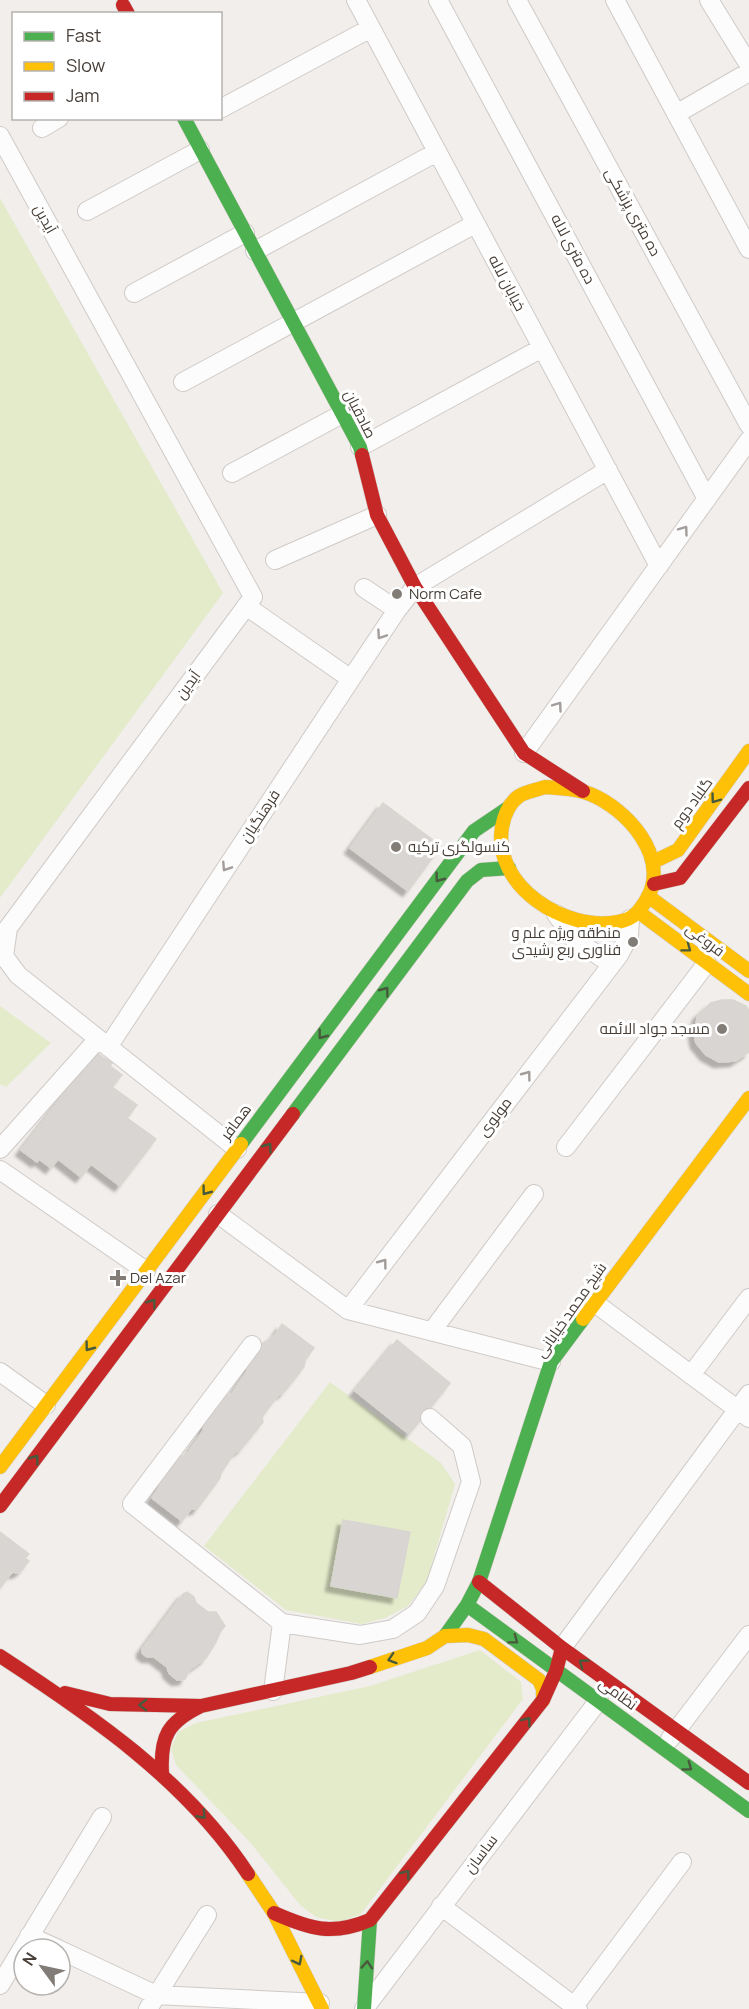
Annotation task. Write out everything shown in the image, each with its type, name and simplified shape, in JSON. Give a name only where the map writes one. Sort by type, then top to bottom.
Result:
[{"type":"main road","name":"صادقیان","points":[[192,121],[200,150],[360,447],[377,515],[415,587],[523,764]]},
{"type":"main road","name":"گلباد دوم","points":[[653,862],[678,850],[749,752]]},
{"type":"main road","points":[[523,764],[583,791],[625,816],[636,828],[653,862],[651,890],[635,916],[609,925],[571,921],[556,914],[530,896],[518,884],[502,849],[500,828],[508,808],[518,796],[523,764]]},
{"type":"main road","points":[[518,796],[545,787],[583,791]]},
{"type":"main road","points":[[651,890],[680,878],[749,788]]},
{"type":"main road","name":"همافر","points":[[0,1467],[474,831],[508,808]]},
{"type":"main road","points":[[0,1506],[467,881],[481,870],[509,868]]},
{"type":"main road","name":"فروغى","points":[[651,890],[749,971]]},
{"type":"main road","name":"فروغى","points":[[635,916],[707,963],[749,994]]},
{"type":"main road","points":[[381,957],[399,971]]},
{"type":"main road","name":"شیخ محمد خیابانی","points":[[445,1636],[467,1605],[479,1582],[551,1362],[749,1098]]},
{"type":"main road","points":[[46,1405],[65,1419]]},
{"type":"main road","name":"نظامی","points":[[479,1582],[562,1648],[749,1784]]},
{"type":"main road","name":"نظامی","points":[[467,1605],[749,1811]]},
{"type":"main road","points":[[162,1773],[160,1751],[167,1731],[181,1714],[201,1706],[351,1673],[427,1648],[445,1636],[468,1635],[484,1639],[538,1680],[543,1689],[543,1700]]},
{"type":"main road","points":[[274,1913],[306,1927],[330,1932],[355,1928],[370,1920],[543,1700],[556,1671],[562,1648]]},
{"type":"main road","points":[[2,1663],[54,1690],[162,1773],[204,1816],[241,1863],[274,1913],[321,2006]]},
{"type":"main road","points":[[54,1690],[110,1704],[201,1706]]},
{"type":"main road","points":[[364,2009],[370,1920]]},
{"type":"street","name":"خیابان لاله","points":[[356,0],[659,566]]},
{"type":"street","name":"ده متری لاله","points":[[438,0],[707,499]]},
{"type":"street","name":"ده متری پزشکی","points":[[517,0],[749,425]]},
{"type":"street","points":[[615,0],[749,249]]},
{"type":"street","points":[[709,0],[749,65]]},
{"type":"street","points":[[222,109],[371,28]]},
{"type":"street","points":[[676,114],[749,72]]},
{"type":"street","points":[[42,128],[56,120]]},
{"type":"street","name":"آیدین","points":[[0,136],[253,597],[8,928],[4,956],[18,975],[237,1149]]},
{"type":"street","points":[[87,211],[200,150]]},
{"type":"street","points":[[255,251],[437,152]]},
{"type":"street","points":[[183,382],[476,224]]},
{"type":"street","points":[[134,293],[245,233]]},
{"type":"street","points":[[360,447],[542,348]]},
{"type":"street","points":[[232,473],[342,414]]},
{"type":"street","points":[[523,764],[749,440]]},
{"type":"street","points":[[415,587],[608,470]]},
{"type":"street","points":[[275,560],[377,515]]},
{"type":"street","name":"فرهنگیان","points":[[0,1149],[103,1043],[397,610],[415,587]]},
{"type":"street","points":[[364,588],[397,610]]},
{"type":"street","points":[[246,606],[351,679]]},
{"type":"street","points":[[556,914],[574,939],[611,964]]},
{"type":"street","name":"مولوی","points":[[348,1310],[626,945],[635,916]]},
{"type":"street","points":[[566,1147],[707,963]]},
{"type":"street","points":[[0,1125],[2,1130],[0,1134]]},
{"type":"street","points":[[0,1170],[146,1271]]},
{"type":"street","points":[[432,1330],[534,1194]]},
{"type":"street","points":[[218,1214],[348,1310],[551,1362]]},
{"type":"street","points":[[691,1376],[749,1298]]},
{"type":"street","points":[[595,1302],[743,1414]]},
{"type":"street","points":[[252,1345],[132,1504],[282,1623],[360,1635],[393,1629],[417,1613],[435,1586],[471,1482],[462,1446],[430,1418]]},
{"type":"street","points":[[0,1372],[46,1405]]},
{"type":"street","points":[[562,1648],[743,1414],[749,1394]]},
{"type":"street","points":[[273,1691],[282,1623]]},
{"type":"street","points":[[664,1749],[749,1635]]},
{"type":"street","name":"ساسان","points":[[364,2009],[599,1700]]},
{"type":"street","points":[[0,1985],[102,1817]]},
{"type":"street","points":[[441,1906],[575,2008],[682,1862]]},
{"type":"street","points":[[152,2002],[207,1915]]},
{"type":"street","points":[[72,1957],[152,2002],[321,2006]]},
{"type":"green space","points":[[0,198],[223,593],[0,898]]},
{"type":"green space","points":[[0,1006],[51,1043],[6,1087],[0,1084]]},
{"type":"green space","points":[[330,1382],[441,1463],[455,1484],[427,1581],[408,1606],[385,1618],[362,1624],[286,1610],[204,1546]]},
{"type":"green space","points":[[480,1650],[521,1682],[523,1699],[361,1914],[339,1922],[316,1917],[300,1905],[250,1842],[176,1765],[171,1749],[178,1732],[196,1723],[370,1686]]},
{"type":"building","name":"کنسولگری ترکیه","points":[[383,803],[441,846],[408,891],[350,848]]},
{"type":"building","name":"مسجد جواد الائمه","points":[[733,1000],[746,1006],[749,1011],[749,1052],[735,1061],[719,1062],[706,1055],[696,1043],[694,1032],[698,1015],[711,1003]]},
{"type":"building","points":[[96,1053],[112,1063],[110,1066],[122,1075],[112,1087],[137,1105],[127,1118],[156,1139],[120,1186],[91,1164],[81,1177],[58,1159],[51,1168],[39,1159],[37,1162],[21,1150]]},
{"type":"building","points":[[282,1324],[314,1348],[305,1360],[304,1367],[284,1392],[278,1395],[262,1417],[263,1422],[241,1449],[234,1453],[220,1478],[197,1509],[191,1509],[182,1521],[152,1498],[159,1487],[160,1479],[177,1459],[188,1453],[203,1431],[205,1420],[214,1406],[227,1395],[232,1394],[259,1346],[275,1335]]},
{"type":"building","points":[[397,1340],[450,1383],[409,1434],[355,1391]]},
{"type":"building","points":[[343,1520],[410,1532],[397,1598],[331,1586]]},
{"type":"building","points":[[0,1532],[29,1554],[25,1558],[29,1561],[22,1570],[17,1573],[13,1572],[9,1576],[0,1570]]},
{"type":"building","points":[[0,1570],[9,1576],[0,1588]]},
{"type":"building","points":[[187,1592],[208,1612],[216,1612],[225,1626],[206,1658],[189,1670],[185,1679],[177,1680],[169,1673],[167,1667],[154,1657],[147,1657],[142,1653],[142,1649],[183,1594]]},
{"type":"traffic: fast","points":[[185,120],[360,447],[362,455]]},
{"type":"traffic: fast","points":[[241,1144],[474,831],[508,808]]},
{"type":"traffic: fast","points":[[293,1114],[467,881],[481,870],[509,868]]},
{"type":"traffic: fast","points":[[445,1636],[467,1605],[479,1582],[551,1362],[583,1319]]},
{"type":"traffic: fast","points":[[467,1605],[749,1811]]},
{"type":"traffic: fast","points":[[364,2009],[370,1920]]},
{"type":"traffic: slow","points":[[653,862],[678,850],[749,751]]},
{"type":"traffic: slow","points":[[545,787],[579,791],[604,801],[630,822],[641,836],[649,850],[653,866],[653,881],[648,897],[632,916],[618,922],[597,923],[576,920],[555,912],[520,886],[508,868],[502,848],[504,818],[512,802],[519,796],[545,787]]},
{"type":"traffic: slow","points":[[648,896],[749,971]]},
{"type":"traffic: slow","points":[[640,913],[749,994]]},
{"type":"traffic: slow","points":[[583,1319],[749,1098]]},
{"type":"traffic: slow","points":[[0,1467],[241,1144]]},
{"type":"traffic: slow","points":[[370,1667],[427,1648],[445,1636],[468,1635],[484,1639],[539,1680],[543,1689],[543,1700]]},
{"type":"traffic: slow","points":[[248,1874],[274,1913],[322,2009]]},
{"type":"traffic: jam","points":[[123,5],[127,12]]},
{"type":"traffic: jam","points":[[362,455],[377,515],[415,587],[524,753],[583,791]]},
{"type":"traffic: jam","points":[[654,884],[680,878],[749,788]]},
{"type":"traffic: jam","points":[[0,1506],[293,1114]]},
{"type":"traffic: jam","points":[[479,1582],[562,1648],[749,1783]]},
{"type":"traffic: jam","points":[[274,1913],[299,1923],[332,1929],[370,1920],[543,1700],[556,1671],[562,1648]]},
{"type":"traffic: jam","points":[[0,1656],[103,1727],[167,1780],[223,1840],[248,1874]]},
{"type":"traffic: jam","points":[[162,1773],[163,1749],[168,1732],[181,1718],[201,1706],[370,1667]]},
{"type":"traffic: jam","points":[[65,1693],[110,1704],[201,1706]]},
{"type":"place","name":"Norm Cafe","points":[[397,594]]},
{"type":"place","name":"کنسولگری ترکیه","points":[[396,847]]},
{"type":"place","name":"منطقه ویژه علم و فناوری ربع رشیدی","points":[[633,942]]},
{"type":"place","name":"مسجد جواد الائمه","points":[[722,1029]]},
{"type":"place","name":"Del Azar","points":[[118,1278]]}]
